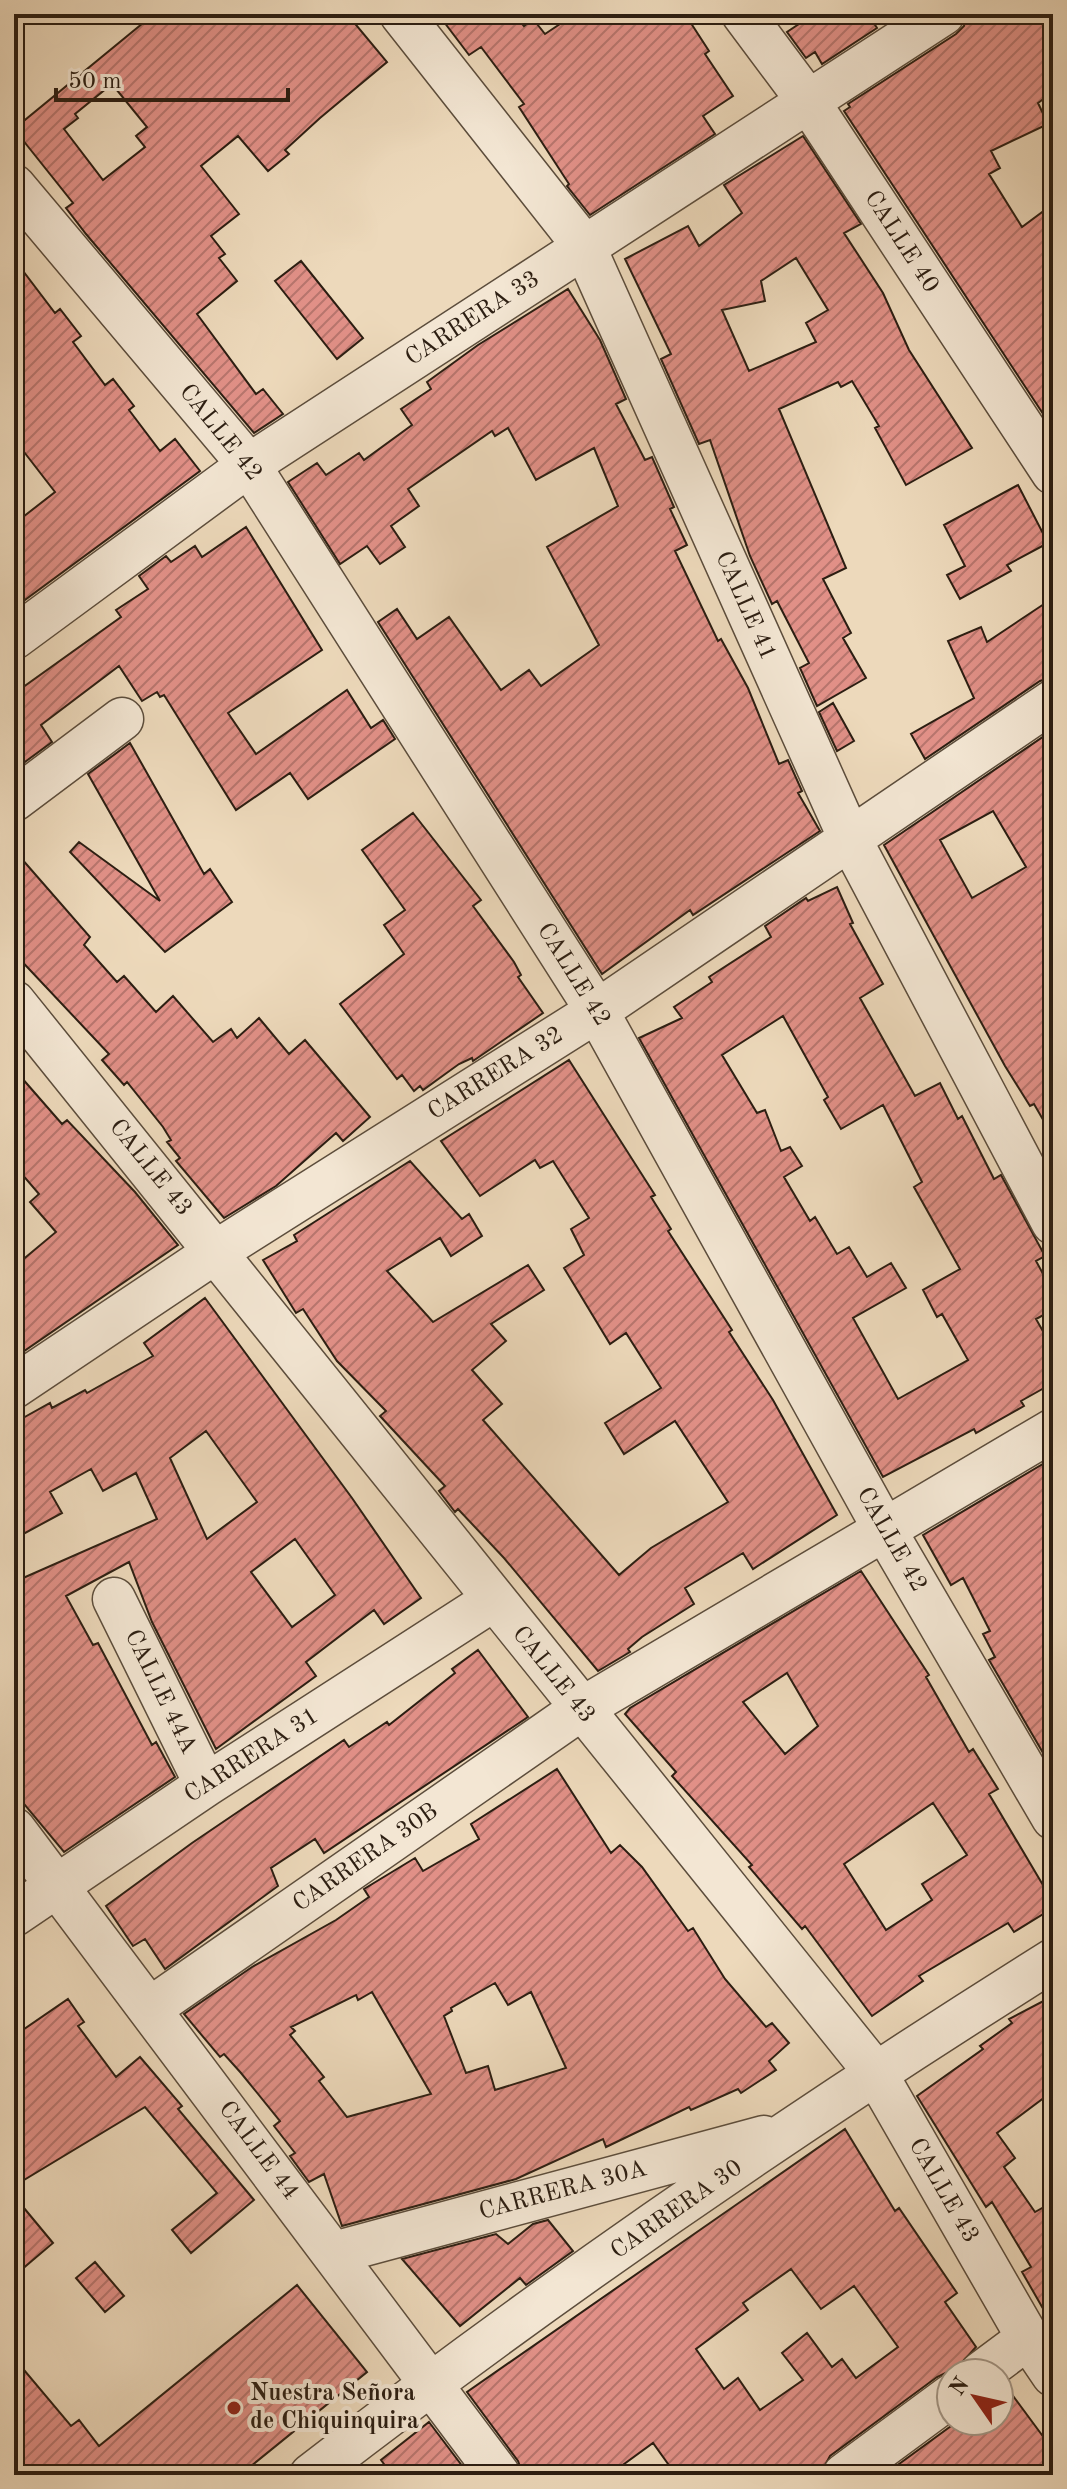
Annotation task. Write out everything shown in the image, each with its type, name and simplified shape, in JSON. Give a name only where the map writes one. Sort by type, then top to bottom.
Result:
[{"type":"street","name":"CALLE 41","points":[[401,14],[584,246],[850,839],[1053,1223]]},
{"type":"street","name":"CALLE 40","points":[[743,14],[808,101],[1053,473]]},
{"type":"street","name":"CARRERA 33","points":[[14,638],[249,465],[943,14]]},
{"type":"street","name":"CALLE 42","points":[[14,186],[249,465],[597,1011],[883,1527],[1053,1818]]},
{"type":"street","name":"CARRERA 32","points":[[14,1387],[217,1251],[597,1011],[1053,701]]},
{"type":"street","points":[[14,800],[122,719]]},
{"type":"street","name":"CALLE 43","points":[[14,1002],[875,2072],[1028,2338],[1053,2375]]},
{"type":"street","points":[[581,1709],[883,1527],[1053,1430]]},
{"type":"street","name":"CALLE 44A","points":[[114,1599],[206,1785]]},
{"type":"street","name":"CARRERA 31","points":[[14,1915],[206,1785],[493,1600]]},
{"type":"street","name":"CARRERA 30B","points":[[151,2008],[581,1709]]},
{"type":"street","name":"CALLE 44","points":[[14,1829],[499,2475]]},
{"type":"street","name":"CARRERA 30","points":[[311,2475],[431,2383],[792,2129],[875,2072],[1053,1960]]},
{"type":"street","name":"CARRERA 30A","points":[[334,2253],[792,2129]]},
{"type":"street","points":[[1002,2357],[1028,2338]]},
{"type":"street","points":[[844,2475],[935,2408]]},
{"type":"building","points":[[154,14],[347,14],[387,62],[285,150],[289,154],[268,171],[238,136],[201,166],[239,214],[211,236],[225,254],[219,258],[237,281],[197,314],[256,394],[263,389],[283,414],[254,433],[86,234],[66,208],[73,203],[14,129]],"holes":[[[112,84],[147,127],[136,136],[145,147],[103,180],[64,129],[78,118],[75,114]]]},
{"type":"building","points":[[438,14],[514,14],[524,26],[533,19],[545,34],[575,14],[685,14],[709,51],[705,54],[733,96],[703,116],[715,134],[590,215],[567,186],[569,184],[519,107],[524,104],[481,47],[469,55]]},
{"type":"building","points":[[814,14],[868,14],[877,28],[822,64],[815,52],[806,58],[787,32]]},
{"type":"building","points":[[967,14],[1044,14],[1053,27],[1053,92],[1038,103],[1048,124],[991,151],[1000,168],[989,174],[1022,227],[1053,204],[1053,429],[844,111],[850,107],[848,104],[956,34],[964,26]]},
{"type":"building","points":[[803,136],[861,224],[844,233],[883,293],[909,350],[972,448],[906,485],[875,428],[879,426],[852,381],[841,387],[838,382],[779,409],[846,568],[823,579],[851,633],[843,638],[866,678],[817,706],[800,668],[809,663],[777,601],[772,604],[750,556],[710,440],[699,444],[661,359],[671,354],[625,259],[688,226],[699,246],[742,213],[724,185]],"holes":[[[796,258],[828,310],[806,323],[816,342],[749,371],[722,310],[765,301],[761,281]]]},
{"type":"building","points":[[14,259],[55,313],[60,309],[81,336],[73,342],[105,385],[113,379],[134,406],[129,410],[160,451],[175,439],[200,471],[14,608],[14,524],[55,492],[14,439]]},
{"type":"building","points":[[301,261],[363,338],[337,359],[275,281]]},
{"type":"building","points":[[568,289],[600,340],[626,399],[616,404],[645,460],[652,457],[674,507],[670,509],[687,545],[675,551],[718,641],[721,639],[748,688],[779,764],[788,760],[802,791],[798,793],[820,831],[693,915],[690,910],[602,974],[378,622],[397,609],[417,639],[449,617],[501,690],[529,670],[541,686],[599,645],[547,547],[618,506],[594,448],[536,480],[508,428],[495,436],[492,431],[408,489],[419,506],[391,526],[405,547],[380,564],[367,546],[340,564],[288,482],[317,463],[326,475],[359,453],[364,460],[412,425],[401,409],[431,389],[427,382],[478,345]]},
{"type":"building","points":[[1018,485],[1048,543],[1007,565],[1011,571],[960,599],[947,575],[965,566],[944,525]]},
{"type":"building","points":[[246,527],[322,650],[228,713],[256,754],[347,690],[371,728],[383,720],[395,739],[308,799],[290,773],[236,810],[164,695],[160,697],[157,692],[142,701],[119,666],[41,725],[52,742],[14,770],[14,681],[19,690],[121,617],[116,610],[148,589],[139,576],[166,556],[171,562],[195,546],[202,557]]},
{"type":"building","points":[[1053,598],[1053,677],[1040,681],[925,759],[911,734],[974,698],[948,641],[981,627],[987,642]]},
{"type":"building","points":[[833,703],[854,741],[837,751],[819,712]]},
{"type":"building","points":[[1053,730],[1053,1137],[1034,1104],[1030,1106],[1005,1066],[884,845]],"holes":[[[993,811],[1026,867],[972,898],[940,840]]]},
{"type":"building","points":[[130,743],[204,874],[210,869],[232,902],[165,952],[70,852],[79,842],[160,901],[88,774]]},
{"type":"building","points":[[413,813],[481,900],[473,906],[514,962],[521,975],[518,977],[543,1013],[473,1061],[472,1058],[459,1064],[423,1090],[420,1086],[414,1091],[402,1075],[397,1079],[340,1004],[404,954],[384,925],[405,910],[362,850]]},
{"type":"building","points":[[14,850],[90,937],[84,945],[117,982],[124,976],[156,1012],[173,996],[213,1042],[231,1029],[237,1038],[259,1018],[289,1054],[305,1040],[370,1117],[343,1141],[336,1133],[276,1186],[224,1218],[176,1161],[180,1158],[167,1142],[171,1140],[163,1127],[127,1082],[124,1085],[102,1060],[109,1054],[14,953]]},
{"type":"building","points":[[837,887],[853,923],[850,924],[883,984],[860,998],[915,1096],[940,1083],[958,1119],[962,1116],[994,1179],[1001,1175],[1045,1256],[1036,1261],[1053,1292],[1053,1310],[1036,1319],[1053,1349],[1053,1383],[1021,1401],[1024,1406],[976,1433],[974,1429],[883,1477],[639,1038],[682,1018],[674,1007],[712,982],[709,977],[771,937],[765,926],[806,898],[808,901]],"holes":[[[783,1016],[828,1097],[824,1100],[841,1129],[883,1105],[922,1182],[914,1187],[960,1269],[923,1290],[937,1317],[942,1314],[968,1360],[898,1399],[853,1318],[906,1288],[891,1263],[867,1277],[849,1247],[837,1254],[815,1217],[810,1221],[784,1177],[802,1166],[790,1147],[781,1151],[765,1110],[757,1113],[722,1055]]]},
{"type":"building","points":[[569,1060],[655,1195],[651,1197],[671,1229],[668,1231],[732,1330],[729,1332],[773,1400],[837,1515],[753,1569],[743,1553],[685,1588],[694,1604],[642,1637],[628,1649],[630,1652],[598,1671],[504,1558],[458,1509],[455,1512],[439,1491],[445,1486],[380,1416],[386,1411],[337,1361],[303,1309],[296,1313],[263,1260],[297,1241],[294,1235],[410,1161],[462,1219],[469,1214],[482,1236],[451,1256],[440,1238],[387,1271],[433,1322],[528,1265],[544,1290],[491,1324],[506,1341],[472,1370],[502,1404],[483,1420],[619,1575],[651,1548],[728,1502],[675,1421],[624,1454],[605,1423],[661,1388],[626,1333],[610,1344],[564,1268],[584,1255],[571,1229],[589,1218],[553,1161],[540,1168],[535,1160],[480,1196],[441,1141]]},
{"type":"building","points":[[14,1069],[62,1124],[67,1120],[135,1192],[178,1245],[14,1358],[14,1267],[56,1232],[30,1202],[39,1194],[14,1165]]},
{"type":"building","points":[[205,1298],[352,1498],[421,1598],[384,1624],[374,1610],[306,1662],[316,1676],[216,1749],[152,1622],[129,1562],[66,1596],[93,1645],[98,1643],[152,1745],[156,1742],[175,1777],[64,1852],[14,1792],[14,1582],[157,1519],[136,1473],[103,1491],[91,1469],[50,1492],[62,1513],[14,1539],[14,1423],[50,1403],[52,1408],[85,1390],[87,1393],[153,1356],[144,1343]],"holes":[[[206,1431],[257,1502],[207,1539],[170,1458]],[[295,1539],[335,1595],[292,1627],[251,1572]]]},
{"type":"building","points":[[1053,1458],[1053,1770],[989,1660],[995,1657],[983,1634],[990,1631],[963,1578],[951,1585],[923,1535]]},
{"type":"building","points":[[861,1571],[929,1675],[926,1677],[969,1752],[973,1749],[998,1789],[989,1794],[1053,1902],[1053,1908],[1014,1932],[1008,1923],[919,1976],[923,1981],[872,2016],[805,1926],[802,1929],[749,1867],[752,1865],[672,1776],[676,1772],[625,1714],[630,1708]],"holes":[[[787,1673],[818,1726],[785,1754],[743,1702]],[[933,1803],[967,1855],[922,1884],[932,1900],[886,1930],[844,1864]]]},
{"type":"building","points":[[478,1650],[528,1717],[324,1853],[315,1839],[271,1868],[278,1886],[165,1969],[145,1939],[133,1946],[106,1906],[192,1843],[344,1740],[349,1747],[387,1722],[389,1725],[455,1673],[452,1669]]},
{"type":"building","points":[[557,1769],[611,1853],[620,1845],[642,1867],[688,1931],[693,1928],[725,1979],[766,2027],[772,2023],[789,2043],[769,2061],[776,2070],[741,2093],[738,2089],[691,2110],[689,2107],[606,2147],[603,2139],[516,2179],[342,2226],[324,2174],[309,2182],[290,2156],[295,2153],[274,2126],[280,2121],[224,2054],[220,2057],[184,2014],[252,1967],[336,1920],[369,1897],[364,1889],[415,1858],[423,1871],[479,1839],[471,1824]],"holes":[[[495,1983],[508,2005],[531,1992],[566,2068],[495,2090],[488,2066],[466,2073],[444,2016],[452,2011],[451,2008]],[[372,1992],[431,2094],[347,2117],[319,2081],[324,2077],[290,2035],[295,2031],[291,2027],[356,1995],[358,2000]]]},
{"type":"building","points":[[1053,1996],[1053,2091],[997,2133],[1015,2158],[1004,2167],[1035,2212],[1053,2202],[1053,2326],[1022,2272],[1031,2267],[992,2202],[986,2207],[917,2096],[983,2049],[980,2046],[1012,2023],[1009,2019]]},
{"type":"building","points":[[68,1999],[84,2022],[78,2026],[116,2077],[140,2057],[182,2106],[178,2109],[254,2200],[191,2253],[172,2230],[217,2193],[145,2107],[14,2186],[14,2036]]},
{"type":"building","points":[[845,2129],[895,2211],[899,2208],[957,2293],[945,2302],[976,2347],[967,2357],[935,2357],[935,2378],[830,2456],[820,2475],[676,2475],[653,2443],[609,2475],[523,2475],[518,2461],[467,2392]],"holes":[[[791,2269],[821,2309],[854,2286],[898,2347],[856,2378],[842,2359],[832,2367],[807,2333],[782,2353],[803,2380],[760,2410],[738,2378],[724,2389],[696,2349],[748,2310],[743,2303]]]},
{"type":"building","points":[[14,2196],[53,2243],[14,2276]]},
{"type":"building","points":[[548,2220],[573,2251],[526,2285],[520,2278],[460,2326],[402,2259],[496,2234],[508,2244],[533,2224]]},
{"type":"building","points":[[95,2262],[124,2296],[105,2312],[76,2278]]},
{"type":"building","name":"Nuestra Señora de Chiquinquira","points":[[297,2285],[367,2372],[240,2475],[14,2475],[14,2358],[71,2426],[79,2420],[99,2446]]},
{"type":"building","points":[[1015,2399],[1053,2450],[1053,2475],[884,2475],[936,2437],[1015,2437]]},
{"type":"building","points":[[429,2422],[469,2475],[392,2475],[381,2460]]},
{"type":"place","name":"Nuestra Señora de Chiquinquira","points":[[234,2408]]}]
